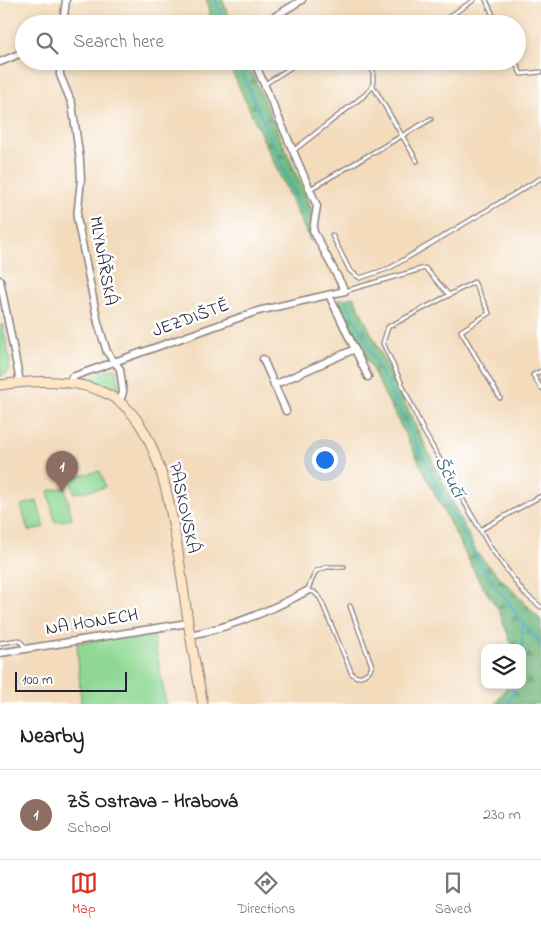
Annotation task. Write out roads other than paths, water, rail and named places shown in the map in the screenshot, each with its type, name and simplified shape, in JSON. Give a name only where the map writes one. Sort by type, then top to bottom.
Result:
[{"type":"main road","name":"PASKOVSKÁ","points":[[0,385],[20,382],[68,384],[99,391],[120,402],[132,413],[144,433],[162,478],[203,704]]},
{"type":"street","points":[[64,15],[66,0]]},
{"type":"street","points":[[277,15],[302,0]]},
{"type":"street","points":[[0,62],[15,56]]},
{"type":"street","name":"MLYNÁŘSKÁ","points":[[60,70],[60,75],[72,104],[80,160],[81,179],[77,218],[98,323],[107,352],[120,369],[123,392],[120,402]]},
{"type":"street","points":[[258,70],[317,206],[313,230],[345,291]]},
{"type":"street","points":[[0,280],[20,382]]},
{"type":"street","name":"JEZDIŠTĚ","points":[[68,384],[72,377],[258,310],[345,291]]},
{"type":"street","points":[[329,295],[368,377]]},
{"type":"street","points":[[274,385],[355,349]]},
{"type":"street","points":[[263,359],[286,411]]},
{"type":"street","points":[[190,635],[210,631],[264,612],[307,591]]},
{"type":"street","name":"NA HONECH","points":[[0,653],[188,623]]},
{"type":"lane","points":[[452,15],[474,0]]},
{"type":"lane","points":[[486,0],[493,15]]},
{"type":"lane","points":[[264,84],[287,70]]},
{"type":"lane","points":[[373,70],[373,86],[417,161]]},
{"type":"lane","points":[[519,70],[521,74],[541,72]]},
{"type":"lane","points":[[292,152],[366,94],[373,86]]},
{"type":"lane","points":[[310,190],[431,119]]},
{"type":"lane","points":[[332,235],[350,272],[360,278],[390,268],[541,178]]},
{"type":"lane","points":[[345,291],[425,268],[449,295]]},
{"type":"lane","points":[[500,398],[461,331],[489,313],[474,282],[388,327],[383,343],[423,430],[480,530],[524,592],[541,607]]},
{"type":"lane","points":[[541,371],[533,374],[541,388]]},
{"type":"lane","points":[[480,530],[541,496]]},
{"type":"lane","points":[[344,568],[327,567],[316,571],[307,591],[314,592],[320,598],[352,674],[357,677],[370,672],[372,666],[350,606]]},
{"type":"lane","points":[[0,643],[19,640],[27,649]]},
{"type":"waterway","name":"Ščučí","points":[[216,0],[221,15]]},
{"type":"waterway","name":"Ščučí","points":[[241,70],[302,212]]},
{"type":"waterway","name":"Ščučí","points":[[346,301],[434,480],[483,569],[522,621],[522,644]]},
{"type":"waterway","points":[[523,622],[541,644]]},
{"type":"waterway","name":"Ščučí","points":[[508,704],[514,689]]},
{"type":"place","name":"ZŠ Ostrava - Hrabová","points":[[62,492]]}]
